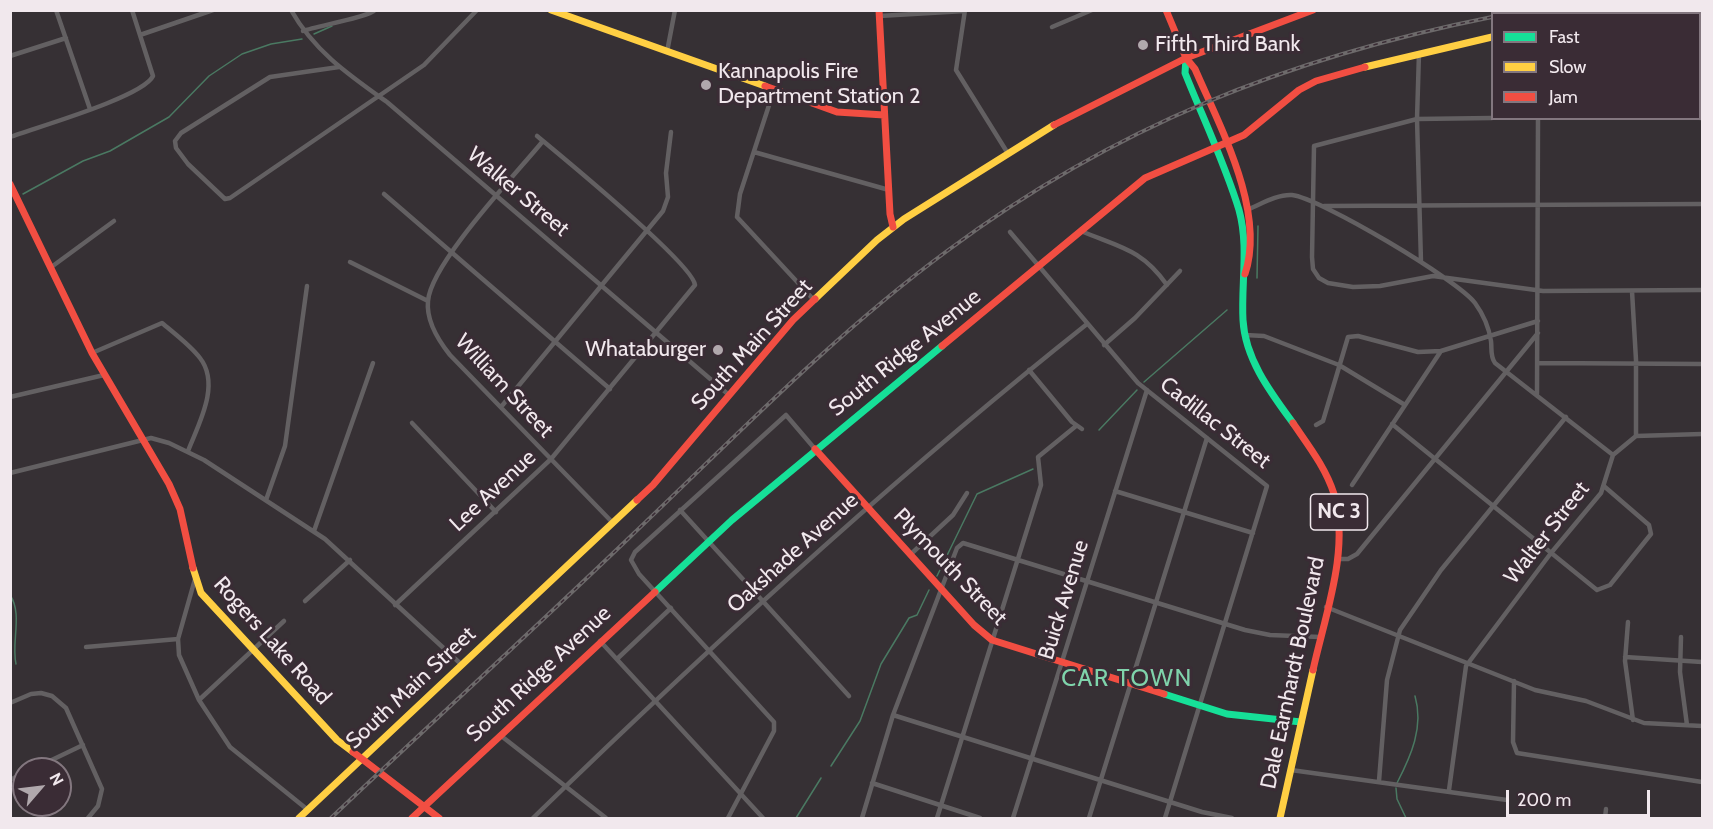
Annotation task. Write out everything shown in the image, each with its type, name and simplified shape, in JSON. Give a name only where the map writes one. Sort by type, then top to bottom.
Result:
[{"type":"main road","name":"Dale Earnhardt Boulevard","points":[[1166,10],[1186,58],[1195,69],[1249,209],[1251,244],[1249,268],[1245,274]]},
{"type":"main road","name":"South Main Street","points":[[299,819],[653,485],[781,333],[813,299],[894,227],[1007,152],[1072,114],[1186,58],[1313,10]]},
{"type":"main road","points":[[552,11],[837,112],[853,115],[884,115]]},
{"type":"main road","points":[[879,13],[889,190],[894,227]]},
{"type":"main road","name":"South Ridge Avenue","points":[[412,819],[655,590],[815,448],[1145,178],[1225,144],[1254,128],[1299,90],[1316,81],[1419,53],[1491,37]]},
{"type":"main road","name":"Dale Earnhardt Boulevard","points":[[1186,58],[1185,73],[1229,183],[1243,233],[1245,274],[1241,305],[1245,335],[1257,368],[1329,477],[1340,520],[1337,559],[1280,819]]},
{"type":"main road","points":[[1229,183],[1243,207],[1249,209]]},
{"type":"main road","name":"Rogers Lake Road","points":[[10,184],[14,198],[104,375],[144,440],[180,509],[195,579],[201,593],[337,740],[439,819]]},
{"type":"main road","name":"Plymouth Street","points":[[815,448],[981,632],[992,640],[1227,714],[1301,722]]},
{"type":"street","points":[[56,10],[90,109]]},
{"type":"street","points":[[10,136],[90,109],[148,85],[153,76],[132,10]]},
{"type":"street","name":"Walker Street","points":[[291,10],[313,44],[339,67],[378,96],[497,196],[729,395]]},
{"type":"street","points":[[303,31],[339,20],[369,16],[375,10]]},
{"type":"street","points":[[339,67],[274,76],[259,82],[177,137],[176,148],[180,156],[225,199],[434,56],[477,10]]},
{"type":"street","points":[[667,52],[675,10]]},
{"type":"street","points":[[1052,27],[1092,10]]},
{"type":"street","points":[[140,35],[213,11]]},
{"type":"street","points":[[879,13],[965,11],[956,70],[1007,152]]},
{"type":"street","points":[[10,56],[66,38]]},
{"type":"street","points":[[1419,53],[1417,118],[1421,262]]},
{"type":"street","points":[[774,90],[740,194],[737,217],[742,226],[813,299]]},
{"type":"street","points":[[1491,118],[1417,118],[1314,146],[1312,202],[1314,272],[1328,283],[1365,288],[1427,276],[1538,291],[1702,290]]},
{"type":"street","points":[[1537,394],[1538,120]]},
{"type":"street","points":[[501,407],[667,204],[666,173],[671,132]]},
{"type":"street","points":[[537,136],[647,231]]},
{"type":"street","points":[[350,262],[428,302],[432,282],[451,251],[543,141]]},
{"type":"street","points":[[754,152],[889,190]]},
{"type":"street","points":[[384,194],[610,389]]},
{"type":"street","points":[[1249,209],[1287,195],[1312,202],[1448,278],[1474,301],[1489,334],[1492,358],[1506,372],[1613,455],[1636,436],[1702,434]]},
{"type":"street","points":[[1322,206],[1702,204]]},
{"type":"street","points":[[50,268],[114,221]]},
{"type":"street","name":"Lee Avenue","points":[[395,605],[551,459],[693,290],[695,281],[647,231]]},
{"type":"street","points":[[1082,231],[1136,252],[1152,265],[1167,285]]},
{"type":"street","name":"Cadillac Street","points":[[1010,232],[1104,345],[1147,390],[1268,486],[1165,819]]},
{"type":"street","points":[[1104,345],[1180,271]]},
{"type":"street","points":[[266,500],[285,446],[307,286]]},
{"type":"street","points":[[1632,291],[1636,364],[1636,436]]},
{"type":"street","name":"William Street","points":[[428,302],[432,326],[440,343],[613,524]]},
{"type":"street","points":[[1316,425],[1323,421],[1346,341],[1353,335],[1418,351],[1441,351],[1489,334],[1538,321]]},
{"type":"street","points":[[92,352],[162,323],[199,357],[209,377],[208,396],[188,451]]},
{"type":"street","name":"Oakshade Avenue","points":[[532,819],[868,507],[1029,370],[1087,324]]},
{"type":"street","points":[[1337,559],[1348,559],[1357,554],[1538,333]]},
{"type":"street","points":[[1245,335],[1264,336],[1339,365],[1405,405]]},
{"type":"street","points":[[1352,485],[1441,351]]},
{"type":"street","points":[[314,531],[373,363]]},
{"type":"street","points":[[1538,363],[1702,364]]},
{"type":"street","points":[[1029,370],[1076,426],[1082,429]]},
{"type":"street","points":[[10,398],[104,375]]},
{"type":"street","name":"Buick Avenue","points":[[1013,819],[1147,390]]},
{"type":"street","name":"Plymouth Street","points":[[680,510],[786,415],[815,448]]},
{"type":"street","points":[[1379,781],[1387,680],[1397,635],[1441,570],[1566,417]]},
{"type":"street","points":[[412,423],[496,512]]},
{"type":"street","points":[[1392,424],[1597,590],[1610,585],[1627,568],[1648,541],[1652,530],[1644,520],[1605,487]]},
{"type":"street","points":[[938,819],[1041,485],[1038,457],[1076,426]]},
{"type":"street","points":[[10,473],[156,438],[188,451],[314,531],[350,560],[395,605],[462,665]]},
{"type":"street","points":[[1089,819],[1208,438]]},
{"type":"street","name":"Walter Street","points":[[1449,790],[1464,672],[1551,553],[1605,487],[1613,455]]},
{"type":"street","points":[[1115,491],[1253,533]]},
{"type":"street","points":[[911,554],[953,515],[967,493]]},
{"type":"street","points":[[728,819],[740,792],[774,731],[774,722],[634,568],[630,560],[635,552],[680,510],[849,696]]},
{"type":"street","points":[[862,819],[893,716],[943,590],[957,548],[963,543],[1225,624],[1270,635],[1320,637]]},
{"type":"street","points":[[305,601],[350,560]]},
{"type":"street","points":[[195,579],[178,639],[179,655],[199,700],[230,747],[308,810]]},
{"type":"street","points":[[1326,607],[1535,690],[1586,701],[1633,720],[1650,724],[1702,726]]},
{"type":"street","points":[[617,659],[671,608]]},
{"type":"street","points":[[199,700],[284,621]]},
{"type":"street","points":[[1628,622],[1625,657],[1633,720]]},
{"type":"street","points":[[1681,638],[1680,660],[1687,725]]},
{"type":"street","points":[[86,647],[178,639]]},
{"type":"street","points":[[600,641],[764,819]]},
{"type":"street","points":[[1625,657],[1702,662]]},
{"type":"street","points":[[1514,681],[1513,742],[1517,753],[1702,782]]},
{"type":"street","points":[[10,703],[31,694],[52,696],[66,708],[102,789],[98,806],[88,819]]},
{"type":"street","points":[[893,716],[1232,819]]},
{"type":"street","points":[[500,735],[606,819]]},
{"type":"street","points":[[58,757],[83,745]]},
{"type":"street","points":[[1291,770],[1449,790],[1507,800]]},
{"type":"street","points":[[872,783],[980,819]]},
{"type":"street","points":[[1605,819],[1606,809]]},
{"type":"waterway","points":[[314,34],[332,26]]},
{"type":"waterway","points":[[23,194],[83,161],[110,151],[169,117],[209,76],[242,54],[271,44],[302,39]]},
{"type":"waterway","points":[[1257,278],[1258,226]]},
{"type":"waterway","points":[[1144,382],[1227,310]]},
{"type":"waterway","points":[[1099,430],[1137,390]]},
{"type":"waterway","points":[[937,576],[977,494],[1033,469]]},
{"type":"waterway","points":[[831,766],[860,721],[881,664],[909,618],[917,615],[929,590]]},
{"type":"waterway","points":[[10,595],[16,611],[16,664]]},
{"type":"waterway","points":[[1397,783],[1415,741],[1418,719],[1415,696]]},
{"type":"waterway","points":[[796,818],[821,778]]},
{"type":"waterway","points":[[1396,788],[1397,799],[1406,818]]},
{"type":"railway","points":[[1520,12],[1532,10]]},
{"type":"railway","points":[[1543,12],[1555,10]]},
{"type":"railway","points":[[331,818],[594,572],[746,425],[864,317],[947,251],[1010,207],[1074,167],[1139,133],[1274,76],[1344,53],[1491,17]]},
{"type":"traffic: fast","points":[[1186,58],[1185,73],[1239,210],[1244,237],[1243,320],[1249,348],[1260,375],[1293,423]]},
{"type":"traffic: fast","points":[[655,592],[732,520],[942,346]]},
{"type":"traffic: fast","points":[[1164,694],[1227,714],[1301,722]]},
{"type":"traffic: slow","points":[[551,10],[765,86]]},
{"type":"traffic: slow","points":[[1365,67],[1491,37]]},
{"type":"traffic: slow","points":[[815,299],[877,240],[904,219],[1054,125]]},
{"type":"traffic: slow","points":[[299,818],[637,500]]},
{"type":"traffic: slow","points":[[193,568],[201,593],[337,740],[353,752]]},
{"type":"traffic: slow","points":[[1280,818],[1313,670]]},
{"type":"traffic: jam","points":[[879,10],[890,214],[893,227]]},
{"type":"traffic: jam","points":[[1166,10],[1186,58],[1195,69],[1237,170],[1250,224],[1250,249],[1245,274]]},
{"type":"traffic: jam","points":[[1186,58],[1313,10]]},
{"type":"traffic: jam","points":[[1054,125],[1186,58]]},
{"type":"traffic: jam","points":[[942,346],[1145,178],[1244,135],[1299,90],[1316,81],[1365,67]]},
{"type":"traffic: jam","points":[[765,86],[837,112],[884,115]]},
{"type":"traffic: jam","points":[[10,184],[92,353],[169,484],[180,509],[193,568]]},
{"type":"traffic: jam","points":[[637,500],[653,485],[793,320],[815,299]]},
{"type":"traffic: jam","points":[[1293,423],[1326,475],[1334,494],[1338,515],[1338,560],[1313,670]]},
{"type":"traffic: jam","points":[[815,449],[974,625],[992,640],[1164,694]]},
{"type":"traffic: jam","points":[[412,818],[655,592]]},
{"type":"traffic: jam","points":[[353,752],[439,818]]},
{"type":"place","name":"Fifth Third Bank","points":[[1143,45]]},
{"type":"place","name":"Kannapolis Fire Department Station 2","points":[[706,85]]},
{"type":"place","name":"Whataburger","points":[[718,350]]},
{"type":"district","name":"CAR TOWN","points":[[1127,679]]}]
